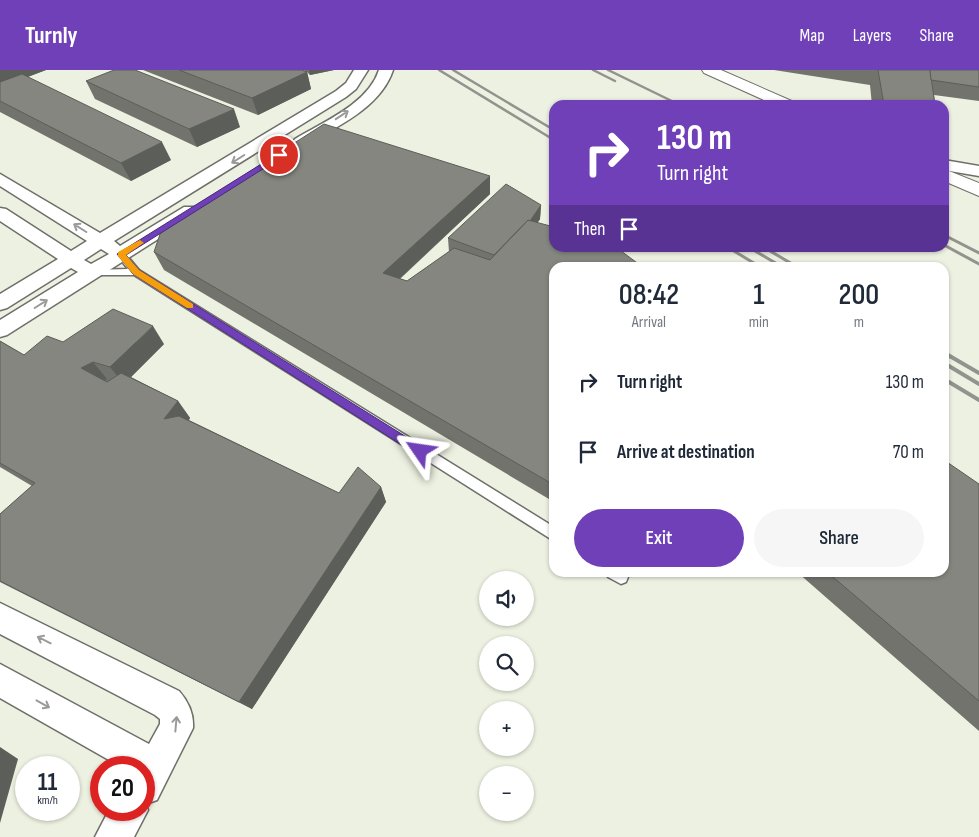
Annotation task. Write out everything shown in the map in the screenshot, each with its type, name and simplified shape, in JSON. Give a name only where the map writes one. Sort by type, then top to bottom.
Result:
[{"type":"street","points":[[286,151],[355,106],[378,87],[386,70]]},
{"type":"street","points":[[709,70],[777,100]]},
{"type":"street","points":[[0,303],[248,153],[341,94],[357,77],[378,87]]},
{"type":"street","points":[[949,166],[979,171]]},
{"type":"street","points":[[949,176],[979,190]]},
{"type":"street","points":[[0,179],[121,254]]},
{"type":"street","points":[[0,330],[204,202]]},
{"type":"street","points":[[0,213],[92,273]]},
{"type":"street","points":[[0,618],[167,703],[174,709],[178,718],[176,728],[155,768]]},
{"type":"street","points":[[0,680],[118,756]]},
{"type":"street","points":[[114,837],[123,821]]},
{"type":"lane","points":[[121,254],[136,272],[549,532]]},
{"type":"lane","points":[[92,273],[136,272]]},
{"type":"shaded area","points":[[0,70],[979,70],[979,837],[0,837]]},
{"type":"building","points":[[114,70],[135,70],[234,109],[189,129],[86,81]]},
{"type":"building","points":[[179,70],[302,70],[307,72],[252,98]]},
{"type":"building","points":[[878,70],[930,70],[934,100],[883,100]]},
{"type":"building","points":[[930,70],[979,70],[979,87],[931,80]]},
{"type":"building","points":[[22,74],[162,142],[121,163],[0,101],[0,82]]},
{"type":"building","points":[[324,124],[490,176],[383,273],[407,281],[454,248],[490,260],[528,220],[549,226],[549,252],[622,252],[636,262],[549,262],[549,482],[154,252],[162,228]]},
{"type":"building","points":[[506,184],[541,205],[530,221],[528,220],[494,255],[448,238]]},
{"type":"building","points":[[113,309],[153,326],[110,367],[93,362],[81,368],[107,382],[121,373],[178,401],[164,419],[179,416],[339,493],[358,467],[381,487],[239,702],[0,581],[0,514],[35,483],[0,463],[0,341],[24,355],[47,336],[63,342]]},
{"type":"building","points":[[949,463],[979,484],[979,701],[833,577],[949,577]]},
{"type":"railway","points":[[439,70],[549,137]]},
{"type":"railway","points":[[453,70],[549,127]]},
{"type":"railway","points":[[593,70],[615,81]]},
{"type":"railway","points":[[608,70],[670,100]]},
{"type":"railway","points":[[949,238],[979,253]]},
{"type":"railway","points":[[949,248],[979,264]]},
{"type":"railway","points":[[736,252],[752,262]]},
{"type":"railway","points":[[757,252],[774,262]]},
{"type":"railway","points":[[772,252],[789,262]]},
{"type":"railway","points":[[949,356],[979,373]]},
{"type":"railway","points":[[949,366],[979,384]]},
{"type":"railway","points":[[949,382],[979,400]]},
{"type":"slow traffic","points":[[140,243],[121,254],[136,272],[190,306]]},
{"type":"route","points":[[279,155],[121,254],[136,272],[420,451]]}]
